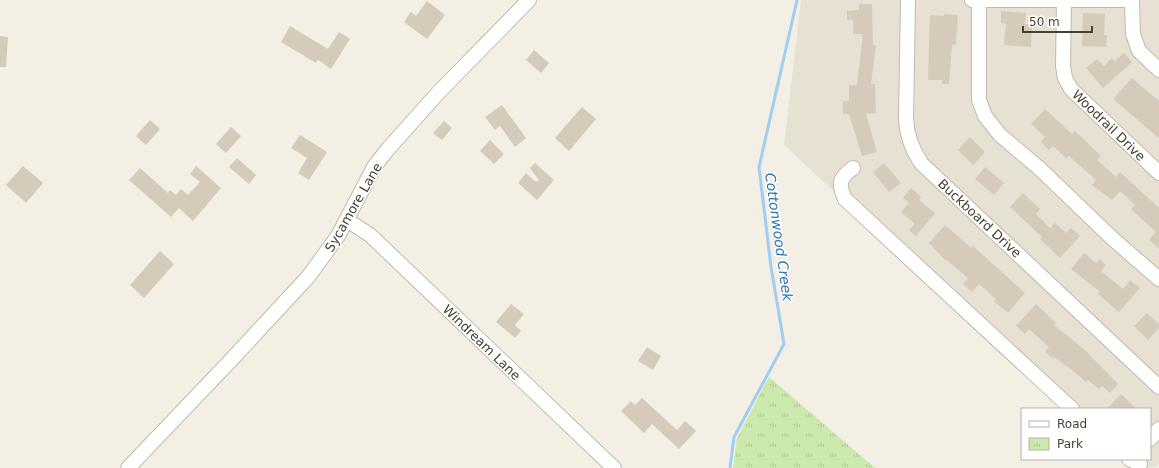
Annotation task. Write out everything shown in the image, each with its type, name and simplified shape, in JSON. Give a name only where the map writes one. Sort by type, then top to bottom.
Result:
[{"type":"street","name":"Sycamore Lane","points":[[128,468],[308,277],[332,245],[347,220],[374,167],[388,149],[438,93],[529,0]]},
{"type":"street","name":"Buckboard Drive","points":[[908,0],[906,119],[907,133],[914,152],[922,164],[1159,387]]},
{"type":"street","points":[[972,0],[1132,0],[1133,34],[1139,51],[1159,70]]},
{"type":"street","points":[[979,0],[979,100],[984,116],[1000,135],[1039,168],[1113,239],[1159,279]]},
{"type":"street","name":"Woodrail Drive","points":[[1064,1],[1064,66],[1065,78],[1071,89],[1159,173]]},
{"type":"street","points":[[853,168],[845,173],[841,181],[840,188],[845,199],[1071,408]]},
{"type":"street","name":"Windream Lane","points":[[347,220],[370,235],[614,468]]},
{"type":"street","points":[[1151,438],[1159,429]]},
{"type":"shaded area","points":[[801,0],[1159,0],[1159,463],[1156,467],[1143,468],[1126,460],[1151,460],[1151,408],[1068,408],[784,145]]},
{"type":"green space","points":[[769,377],[875,468],[733,468],[737,438]]},
{"type":"building","points":[[427,1],[445,15],[427,39],[404,22],[411,12],[416,16]]},
{"type":"building","points":[[859,4],[872,4],[873,45],[876,46],[871,84],[875,84],[876,113],[866,114],[877,152],[862,156],[849,114],[843,114],[843,101],[849,101],[849,85],[857,85],[863,34],[853,34],[853,20],[847,20],[847,11],[859,10]]},
{"type":"building","points":[[1001,11],[1026,13],[1025,24],[1032,24],[1031,47],[1004,45],[1006,24],[1001,23]]},
{"type":"building","points":[[1083,13],[1105,14],[1104,35],[1107,35],[1106,47],[1082,46]]},
{"type":"building","points":[[944,14],[958,15],[956,45],[952,44],[949,84],[942,84],[942,80],[928,80],[930,15],[944,16]]},
{"type":"building","points":[[290,26],[328,49],[339,32],[350,39],[331,69],[318,60],[316,63],[281,42]]},
{"type":"building","points":[[0,36],[8,37],[6,67],[0,67]]},
{"type":"building","points":[[534,50],[549,63],[541,73],[526,60]]},
{"type":"building","points":[[1124,53],[1132,62],[1103,88],[1086,68],[1097,59],[1104,66],[1112,58],[1115,61]]},
{"type":"building","points":[[1132,78],[1159,101],[1159,138],[1113,99]]},
{"type":"building","points":[[502,105],[526,138],[515,147],[500,126],[495,130],[485,117]]},
{"type":"building","points":[[582,107],[596,119],[569,151],[555,138]]},
{"type":"building","points":[[1045,109],[1072,134],[1075,131],[1101,156],[1097,160],[1116,177],[1120,172],[1159,208],[1159,249],[1149,240],[1156,232],[1131,209],[1135,205],[1120,191],[1112,200],[1092,185],[1096,180],[1069,156],[1066,158],[1053,146],[1049,150],[1041,142],[1045,137],[1031,124]]},
{"type":"building","points":[[150,120],[160,129],[146,145],[136,136]]},
{"type":"building","points":[[444,121],[452,128],[442,140],[433,133]]},
{"type":"building","points":[[231,127],[241,136],[226,153],[216,144]]},
{"type":"building","points":[[300,135],[327,152],[309,180],[298,173],[307,158],[291,148]]},
{"type":"building","points":[[970,137],[985,152],[973,165],[958,150]]},
{"type":"building","points":[[490,140],[504,154],[494,164],[480,151]]},
{"type":"building","points":[[237,158],[256,175],[249,184],[229,167]]},
{"type":"building","points":[[535,163],[554,180],[537,200],[518,183],[526,173],[536,182],[539,180],[530,168]]},
{"type":"building","points":[[884,163],[901,183],[889,192],[873,172]]},
{"type":"building","points":[[23,166],[43,183],[26,203],[6,185]]},
{"type":"building","points":[[196,166],[221,188],[193,221],[179,208],[171,217],[129,180],[140,168],[168,193],[170,190],[176,195],[181,189],[188,195],[200,182],[190,174]]},
{"type":"building","points":[[985,167],[1004,183],[994,195],[975,179]]},
{"type":"building","points":[[911,188],[921,197],[919,200],[935,213],[916,236],[909,230],[915,224],[901,212],[909,203],[903,198]]},
{"type":"building","points":[[1023,193],[1040,209],[1036,214],[1050,228],[1055,223],[1066,233],[1071,228],[1080,236],[1060,258],[1040,239],[1042,237],[1010,207]]},
{"type":"building","points":[[945,225],[971,248],[973,246],[1025,293],[1008,313],[994,301],[996,299],[979,284],[972,292],[963,284],[968,278],[947,260],[946,261],[929,243]]},
{"type":"building","points":[[160,251],[174,264],[144,298],[130,285]]},
{"type":"building","points":[[1084,253],[1096,263],[1100,259],[1106,265],[1101,271],[1123,289],[1130,280],[1140,288],[1119,312],[1098,294],[1100,292],[1071,269]]},
{"type":"building","points":[[511,304],[524,314],[515,325],[521,331],[515,338],[496,322]]},
{"type":"building","points":[[1036,304],[1056,323],[1054,325],[1085,350],[1118,384],[1110,393],[1102,386],[1099,389],[1088,380],[1086,382],[1054,357],[1053,359],[1045,352],[1049,347],[1029,329],[1025,334],[1016,326]]},
{"type":"building","points":[[1147,313],[1159,324],[1159,328],[1148,340],[1134,326]]},
{"type":"building","points":[[647,347],[661,356],[653,370],[638,361]]},
{"type":"building","points":[[1121,394],[1136,408],[1108,408]]},
{"type":"building","points":[[642,398],[677,430],[685,421],[696,431],[679,449],[652,424],[644,433],[621,411],[631,401],[635,405]]},
{"type":"waterway","name":"Cottonwood Creek","points":[[730,468],[734,437],[784,344],[771,267],[759,167],[797,0]]}]
